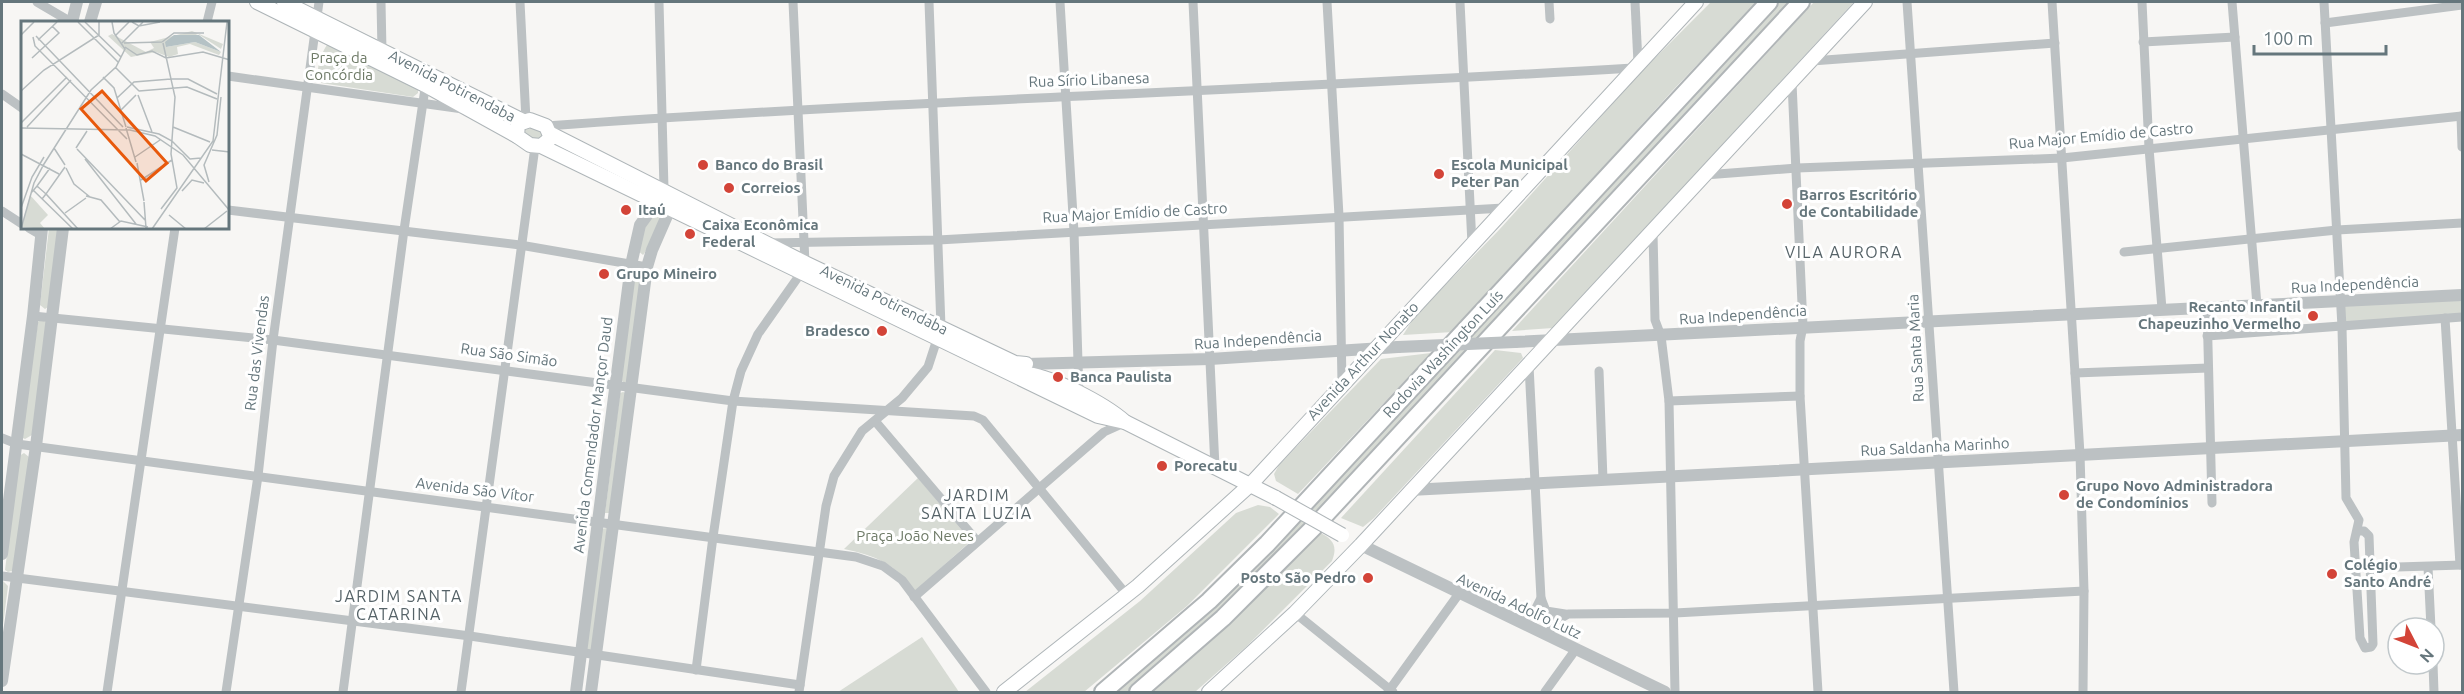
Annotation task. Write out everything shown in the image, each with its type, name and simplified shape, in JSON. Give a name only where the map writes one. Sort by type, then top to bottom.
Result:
[{"type":"highway","name":"Rodovia Washington Luís","points":[[1103,693],[1209,602],[1267,544],[1769,2]]},
{"type":"highway","name":"Rodovia Washington Luís","points":[[1138,693],[1231,610],[1314,527],[1801,2]]},
{"type":"main road","name":"Avenida Potirendaba","points":[[256,2],[382,51],[472,111],[517,136],[768,243],[803,268]]},
{"type":"main road","name":"Avenida Potirendaba","points":[[284,2],[315,24],[427,80],[548,130],[667,199],[940,334],[1015,376],[1098,416],[1125,422]]},
{"type":"main road","name":"Avenida Arthur Nonato","points":[[1004,693],[1127,595],[1251,484],[1374,348],[1696,2]]},
{"type":"main road","points":[[1209,693],[1295,613],[1552,340],[1647,248],[1653,233],[1812,61],[1826,54],[1865,2]]},
{"type":"main road","points":[[517,136],[516,127],[524,120]]},
{"type":"main road","points":[[538,146],[549,142],[548,130]]},
{"type":"main road","name":"Avenida Potirendaba","points":[[940,334],[1015,363],[1026,364]]},
{"type":"main road","name":"Avenida Potirendaba","points":[[1015,376],[1028,374],[1045,378],[1125,422],[1251,484],[1361,545]]},
{"type":"street","points":[[37,2],[69,21]]},
{"type":"street","points":[[71,21],[77,2]]},
{"type":"street","points":[[90,21],[96,2]]},
{"type":"street","points":[[207,21],[212,2]]},
{"type":"street","name":"Rua das Vivendas","points":[[226,693],[258,476],[273,340],[319,2]]},
{"type":"street","points":[[381,2],[382,51]]},
{"type":"street","points":[[520,2],[524,120]]},
{"type":"street","points":[[659,2],[667,199]]},
{"type":"street","points":[[696,670],[733,401],[741,371],[758,334],[803,268],[805,242],[793,2]]},
{"type":"street","points":[[2,576],[470,636],[596,657],[696,670],[799,689],[826,507],[834,476],[862,431],[913,387],[928,367],[940,334],[929,2]]},
{"type":"street","points":[[1060,2],[1074,232],[1079,395]]},
{"type":"street","points":[[1193,2],[1215,467]]},
{"type":"street","points":[[1327,2],[1339,216],[1342,383]]},
{"type":"street","points":[[1460,2],[1472,244]]},
{"type":"street","points":[[1549,2],[1550,19]]},
{"type":"street","points":[[1635,2],[1636,65]]},
{"type":"street","name":"Rua Santa Maria","points":[[1907,2],[1954,693]]},
{"type":"street","points":[[2052,2],[2080,454],[2084,591],[2083,693]]},
{"type":"street","points":[[2142,2],[2149,148],[2159,248],[2162,309]]},
{"type":"street","points":[[2232,2],[2257,305]]},
{"type":"street","points":[[2324,2],[2341,301],[2346,498],[2359,520],[2354,542],[2360,638],[2365,648],[2373,644],[2369,536],[2364,531],[2357,531]]},
{"type":"street","points":[[2325,24],[2463,5]]},
{"type":"street","points":[[2144,42],[2235,37]]},
{"type":"street","points":[[1826,54],[1911,54],[2055,43]]},
{"type":"street","name":"Rua Sírio Libanesa","points":[[548,130],[664,117],[1067,95],[1464,78],[1636,65]]},
{"type":"street","points":[[230,76],[472,111]]},
{"type":"street","points":[[343,693],[404,230],[427,80]]},
{"type":"street","points":[[1792,83],[1803,326],[1800,341],[1800,396],[1818,693]]},
{"type":"street","points":[[2,94],[21,107]]},
{"type":"street","points":[[2462,116],[2463,147]]},
{"type":"street","name":"Rua Major Emídio de Castro","points":[[1705,175],[1797,168],[2062,158],[2462,116]]},
{"type":"street","points":[[461,693],[505,369],[519,245],[538,146]]},
{"type":"street","name":"Avenida Comendador Mançor Daud","points":[[576,693],[631,265],[640,225],[667,199]]},
{"type":"street","name":"Avenida Comendador Mançor Daud","points":[[591,693],[647,267],[667,199]]},
{"type":"street","name":"Rua Major Emídio de Castro","points":[[768,243],[938,240],[1504,208]]},
{"type":"street","points":[[230,210],[519,245],[647,267]]},
{"type":"street","points":[[2,211],[21,223]]},
{"type":"street","points":[[2124,252],[2337,230],[2463,224]]},
{"type":"street","points":[[2,681],[36,446],[63,230]]},
{"type":"street","points":[[107,693],[124,592],[175,230]]},
{"type":"street","points":[[2,554],[33,316],[41,232]]},
{"type":"street","points":[[1647,248],[1655,320],[1661,336],[1669,401],[1676,613],[1675,693]]},
{"type":"street","name":"Rua Independência","points":[[1026,364],[1210,359],[1374,348],[1661,336],[1803,326],[2463,295]]},
{"type":"street","points":[[2207,307],[2212,503]]},
{"type":"street","name":"Rua São Simão","points":[[33,316],[273,340],[733,401],[981,418],[1039,487]]},
{"type":"street","points":[[2207,336],[2463,317]]},
{"type":"street","points":[[2356,568],[2461,565],[2457,435],[2445,318]]},
{"type":"street","points":[[1528,366],[1541,598],[1546,611],[1568,614],[1676,613],[2084,591]]},
{"type":"street","points":[[2075,373],[2208,369]]},
{"type":"street","points":[[1599,371],[1603,480]]},
{"type":"street","points":[[1669,401],[1800,396]]},
{"type":"street","points":[[875,421],[977,541]]},
{"type":"street","points":[[914,597],[1104,432],[1125,422]]},
{"type":"street","name":"Rua Saldanha Marinho","points":[[1410,490],[2457,435]]},
{"type":"street","name":"Avenida São Vítor","points":[[2,438],[17,444],[856,557],[883,566],[902,580],[986,693]]},
{"type":"street","points":[[1039,487],[1127,595]]},
{"type":"street","name":"Avenida Adolfo Lutz","points":[[1361,545],[1458,595],[1548,635],[1665,693]]},
{"type":"street","points":[[2428,567],[2430,616]]},
{"type":"street","points":[[2357,586],[2370,586]]},
{"type":"street","points":[[1295,613],[1390,692],[1458,595]]},
{"type":"street","points":[[1513,619],[1533,614],[1541,598]]},
{"type":"street","points":[[2359,611],[2371,611]]},
{"type":"street","points":[[1548,635],[1554,622],[1568,614]]},
{"type":"street","points":[[1545,693],[1576,649]]},
{"type":"street","points":[[2433,676],[2434,693]]},
{"type":"green space","points":[[1711,2],[1757,2],[1675,88],[1453,332],[1403,335],[1415,316],[1499,230],[1641,72]]},
{"type":"green space","points":[[1779,2],[1795,2],[1268,567],[1131,692],[1111,692],[1677,110]]},
{"type":"green space","points":[[1814,2],[1854,2],[1553,328],[1512,331]]},
{"type":"green space","name":"Praça da Concórdia","points":[[330,41],[418,87],[418,93],[413,97],[321,83],[318,67]]},
{"type":"green space","points":[[523,126],[543,129],[544,141],[527,140]]},
{"type":"green space","points":[[658,208],[664,211],[643,255],[637,250],[644,228]]},
{"type":"green space","points":[[49,230],[59,230],[48,307],[45,309],[40,305]]},
{"type":"green space","points":[[635,276],[642,277],[629,382],[623,382],[621,379]]},
{"type":"green space","points":[[2462,298],[2462,315],[2343,324],[2340,304]]},
{"type":"green space","points":[[41,319],[47,323],[32,435],[25,439],[21,437],[38,322]]},
{"type":"green space","points":[[1495,350],[1521,353],[1523,358],[1374,518],[1363,527],[1341,518]]},
{"type":"green space","points":[[1431,353],[1298,494],[1276,481],[1274,474],[1279,465],[1381,359]]},
{"type":"green space","points":[[620,393],[626,393],[610,513],[605,513]]},
{"type":"green space","points":[[24,453],[29,457],[15,570],[8,572],[5,570],[19,456]]},
{"type":"green space","name":"Praça João Neves","points":[[918,478],[971,541],[915,591],[901,574],[884,562],[866,554],[844,549]]},
{"type":"green space","points":[[1258,505],[1270,507],[1279,514],[1187,606],[1084,692],[1025,692],[1140,601],[1236,513]]},
{"type":"green space","points":[[607,528],[593,648],[590,650],[587,649],[600,529]]},
{"type":"green space","points":[[1319,532],[1328,537],[1333,544],[1332,561],[1247,646],[1195,692],[1149,692]]},
{"type":"green space","points":[[3,581],[8,586],[2,633],[2,583]]},
{"type":"green space","points":[[922,637],[959,692],[838,692]]},
{"type":"place","name":"Banco do Brasil","points":[[703,165]]},
{"type":"place","name":"Escola Municipal Peter Pan","points":[[1439,174]]},
{"type":"place","name":"Correios","points":[[729,188]]},
{"type":"place","name":"Barros Escritório de Contabilidade","points":[[1787,204]]},
{"type":"place","name":"Itaú","points":[[626,210]]},
{"type":"place","name":"Caixa Econômica Federal","points":[[690,234]]},
{"type":"place","name":"Grupo Mineiro","points":[[604,274]]},
{"type":"place","name":"Recanto Infantil Chapeuzinho Vermelho","points":[[2313,316]]},
{"type":"place","name":"Bradesco","points":[[882,331]]},
{"type":"place","name":"Banca Paulista","points":[[1058,377]]},
{"type":"place","name":"Porecatu","points":[[1162,466]]},
{"type":"place","name":"Grupo Novo Administradora de Condomínios","points":[[2064,495]]},
{"type":"place","name":"Colégio Santo André","points":[[2332,574]]},
{"type":"place","name":"Posto São Pedro","points":[[1368,578]]},
{"type":"district","name":"VILA AURORA","points":[[1844,252]]},
{"type":"district","name":"JARDIM SANTA LUZIA","points":[[977,504]]},
{"type":"district","name":"JARDIM SANTA CATARINA","points":[[399,605]]}]
